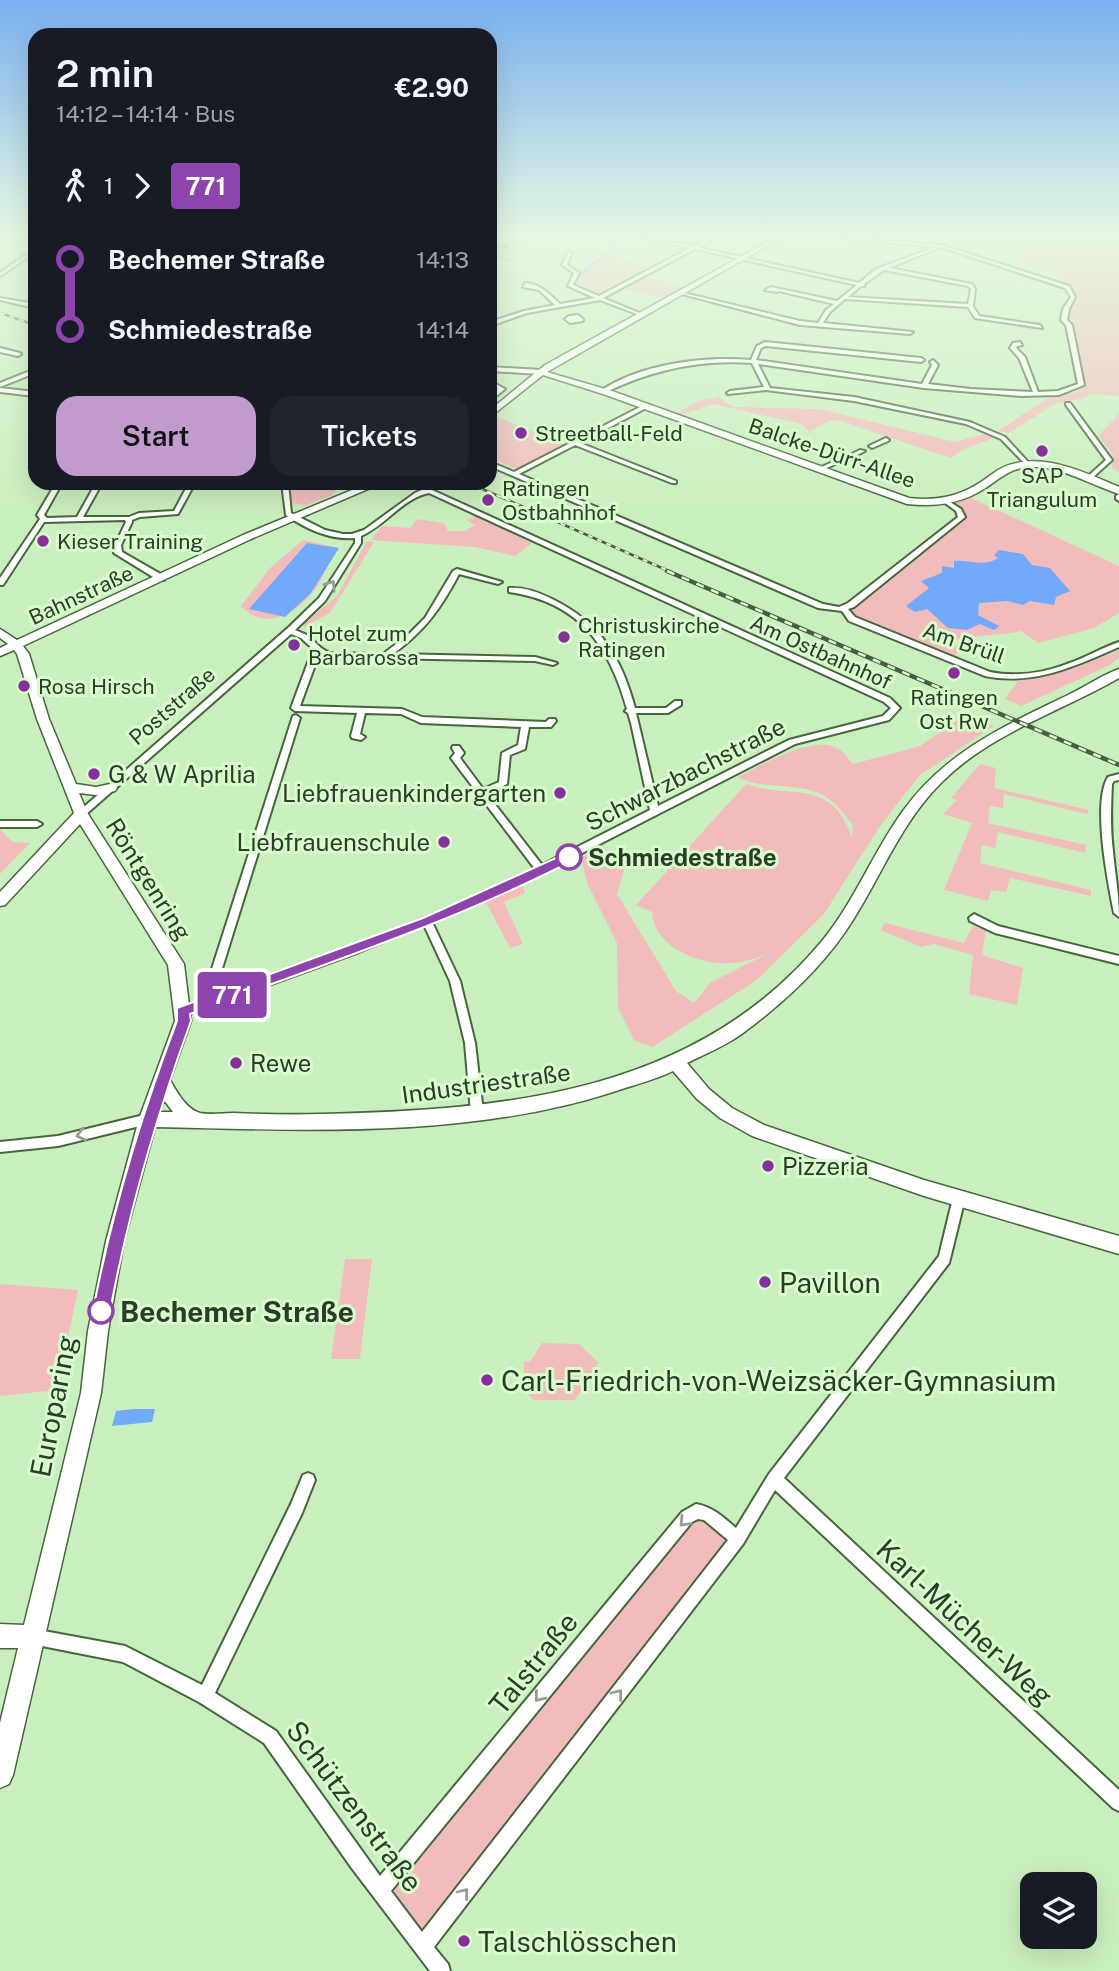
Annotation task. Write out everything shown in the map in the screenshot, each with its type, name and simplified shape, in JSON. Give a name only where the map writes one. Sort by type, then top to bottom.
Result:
[{"type":"main road","points":[[497,408],[537,374],[616,329]]},
{"type":"main road","name":"Balcke-Dürr-Allee","points":[[537,374],[602,392],[907,501],[948,503],[967,496],[1008,468],[1027,464]]},
{"type":"main road","points":[[1027,464],[1053,467],[1119,489]]},
{"type":"main road","name":"Bahnstraße","points":[[0,652],[292,517],[360,490]]},
{"type":"main road","points":[[0,631],[29,633],[72,620]]},
{"type":"main road","points":[[0,659],[16,660],[33,655],[72,620]]},
{"type":"main road","points":[[0,631],[17,645]]},
{"type":"main road","name":"Röntgenring","points":[[17,645],[33,655],[43,719],[81,814],[176,964],[182,1012]]},
{"type":"main road","name":"Industriestraße","points":[[148,1119],[380,1122],[477,1112],[547,1103],[677,1063],[745,1023],[799,977],[837,932],[911,810],[950,767],[991,740],[1119,673]]},
{"type":"main road","points":[[71,788],[96,791],[110,788]]},
{"type":"main road","name":"Poststraße","points":[[0,901],[81,814]]},
{"type":"main road","name":"Europaring","points":[[0,1775],[91,1393],[98,1331],[115,1241],[148,1119],[184,1021],[182,1012]]},
{"type":"main road","points":[[677,1063],[704,1094],[726,1112],[758,1131],[959,1198],[1119,1245]]},
{"type":"main road","points":[[162,1080],[174,1103],[194,1120]]},
{"type":"main road","name":"Schützenstraße","points":[[0,1636],[33,1637]]},
{"type":"street","points":[[871,329],[910,332]]},
{"type":"street","points":[[602,392],[635,377],[674,367],[722,360],[865,376],[924,386],[1036,394],[1077,389],[1081,381],[1070,329]]},
{"type":"street","points":[[766,388],[754,362],[759,347],[765,344],[921,360]]},
{"type":"street","points":[[1020,344],[1012,346],[1022,357],[1036,394]]},
{"type":"street","points":[[0,350],[18,354]]},
{"type":"street","points":[[865,376],[874,356]]},
{"type":"street","points":[[499,369],[517,369],[557,361]]},
{"type":"street","points":[[924,386],[935,365],[933,362]]},
{"type":"street","points":[[499,369],[537,374]]},
{"type":"street","points":[[517,369],[537,374]]},
{"type":"street","points":[[0,387],[28,375]]},
{"type":"street","points":[[0,387],[28,393]]},
{"type":"street","points":[[730,393],[766,388],[854,399],[968,423],[1003,438],[1027,464]]},
{"type":"street","points":[[1068,404],[1109,460],[1089,478]]},
{"type":"street","points":[[515,474],[642,407]]},
{"type":"street","points":[[872,446],[886,440]]},
{"type":"street","points":[[575,443],[674,482]]},
{"type":"street","points":[[849,457],[862,451]]},
{"type":"street","points":[[818,470],[839,461]]},
{"type":"street","points":[[497,467],[821,606],[844,608],[962,517],[959,510],[948,503]]},
{"type":"street","points":[[44,519],[40,515],[55,490]]},
{"type":"street","points":[[80,517],[95,490]]},
{"type":"street","points":[[0,583],[37,525],[44,519],[129,519],[139,515],[175,514],[180,510],[189,490]]},
{"type":"street","points":[[286,490],[288,514],[292,517],[334,535],[358,535]]},
{"type":"street","name":"Am Ostbahnhof","points":[[358,535],[424,490],[887,700],[896,708]]},
{"type":"street","points":[[129,519],[118,553],[162,578]]},
{"type":"street","name":"Poststraße","points":[[81,814],[291,630],[322,599],[358,543],[358,535]]},
{"type":"street","points":[[385,656],[411,638],[436,613],[457,571],[498,582]]},
{"type":"street","points":[[512,590],[533,593],[556,604],[596,632],[614,660],[655,811]]},
{"type":"street","name":"Am Brüll","points":[[844,608],[852,619],[996,676],[1053,671],[1119,644]]},
{"type":"street","points":[[291,630],[309,637],[316,650],[328,655],[535,659],[553,663]]},
{"type":"street","points":[[217,1001],[213,990],[215,975],[297,713],[295,708],[316,650]]},
{"type":"street","points":[[629,711],[668,710],[678,703]]},
{"type":"street","name":"Schwarzbachstraße","points":[[182,1012],[427,921],[542,871],[792,743],[814,734],[886,718],[896,708]]},
{"type":"street","points":[[361,712],[355,736],[361,737]]},
{"type":"street","points":[[297,713],[401,712],[421,720],[514,722],[524,725],[548,725],[552,721]]},
{"type":"street","points":[[484,792],[503,784],[506,753],[523,746],[524,725]]},
{"type":"street","points":[[456,748],[460,753],[455,758],[484,792],[542,871]]},
{"type":"street","points":[[1119,777],[1111,779],[1108,784],[1105,828],[1108,869],[1119,913]]},
{"type":"street","points":[[0,824],[37,824]]},
{"type":"street","points":[[975,918],[995,929],[1119,960]]},
{"type":"street","points":[[427,921],[455,981],[470,1043],[477,1112]]},
{"type":"street","points":[[0,1147],[58,1141],[148,1119]]},
{"type":"street","points":[[422,1947],[738,1539],[774,1479],[945,1259],[959,1198]]},
{"type":"street","name":"Karl-Mücher-Weg","points":[[774,1479],[1119,1802]]},
{"type":"street","points":[[205,1696],[297,1508],[307,1480]]},
{"type":"street","name":"Talstraße","points":[[380,1890],[687,1517],[696,1511],[707,1513],[738,1539]]},
{"type":"street","name":"Schützenstraße","points":[[33,1637],[125,1654],[205,1696],[270,1737],[441,1971]]},
{"type":"shaded area","points":[[1070,329],[1119,329],[1119,396],[1089,394],[1085,398],[1055,404],[1009,433],[998,431],[1051,396],[1076,392],[1080,386]]},
{"type":"shaded area","points":[[715,394],[732,407],[820,409],[955,442],[989,433],[997,437],[964,449],[951,458],[841,421],[831,420],[809,432],[802,424],[713,404],[681,415],[677,413],[700,400],[718,398]]},
{"type":"shaded area","points":[[1119,414],[1119,472],[1112,468],[1114,456],[1098,436]]},
{"type":"shaded area","points":[[500,418],[565,445],[518,470],[497,461],[497,419]]},
{"type":"shaded area","points":[[288,490],[337,490],[332,495],[306,505],[291,503]]},
{"type":"shaded area","points":[[967,496],[1119,566],[1119,613],[1094,628],[1038,643],[1021,631],[958,639],[952,642],[960,651],[951,659],[846,613],[849,607],[962,517],[948,503]]},
{"type":"shaded area","points":[[476,516],[532,543],[515,556],[475,547],[371,540],[382,526],[410,528],[417,519],[444,523],[448,531],[465,531],[475,525],[466,520]]},
{"type":"shaded area","points":[[303,540],[339,548],[329,559],[323,576],[306,600],[281,616],[268,619],[254,616],[241,606],[270,568]]},
{"type":"shaded area","points":[[367,541],[374,542],[330,613],[304,627],[302,625],[337,596]]},
{"type":"shaded area","points":[[1119,651],[1119,658],[1110,665],[1021,706],[1005,699],[1018,681],[1059,673]]},
{"type":"shaded area","points":[[965,715],[994,726],[920,775],[880,826],[824,914],[757,980],[652,1047],[634,1040],[618,1008],[617,943],[587,883],[581,858],[603,846],[625,867],[617,894],[676,991],[694,1003],[711,982],[773,951],[743,962],[732,963],[693,957],[670,944],[654,924],[652,912],[636,905],[746,784],[821,798],[833,806],[843,818],[852,837],[853,825],[833,803],[820,794],[797,788],[760,784],[738,777],[787,753],[814,745],[837,748],[853,764],[920,746]]},
{"type":"shaded area","points":[[980,764],[996,768],[994,788],[1089,810],[1087,814],[1004,794],[1003,808],[990,806],[988,823],[1086,845],[1085,853],[998,832],[995,848],[982,845],[980,863],[1091,890],[1091,896],[1010,878],[1006,892],[991,890],[988,901],[944,890],[972,823],[943,814],[957,800],[951,798]]},
{"type":"shaded area","points":[[0,829],[12,842],[30,843],[0,874]]},
{"type":"shaded area","points":[[523,886],[525,893],[504,902],[523,944],[510,948],[486,902]]},
{"type":"shaded area","points":[[885,923],[964,943],[973,926],[986,930],[982,955],[1023,968],[1017,1005],[969,994],[973,955],[934,944],[921,947],[881,930]]},
{"type":"shaded area","points":[[345,1259],[372,1259],[360,1359],[331,1359]]},
{"type":"shaded area","points":[[0,1284],[78,1290],[57,1390],[0,1396]]},
{"type":"shaded area","points":[[542,1343],[579,1344],[599,1363],[575,1400],[533,1400],[524,1388],[524,1361],[530,1362]]},
{"type":"shaded area","points":[[696,1512],[737,1539],[423,1939],[383,1885]]},
{"type":"water","points":[[307,543],[339,548],[311,593],[285,617],[249,609]]},
{"type":"water","points":[[999,550],[1023,554],[1032,565],[1050,568],[1070,591],[1056,597],[1054,605],[1030,601],[1023,605],[1007,601],[979,603],[978,615],[999,626],[994,630],[980,624],[967,630],[948,628],[927,609],[915,612],[906,606],[929,588],[921,581],[942,573],[942,566],[954,568],[954,561],[992,561],[998,558],[994,555]]},
{"type":"water","points":[[155,1409],[152,1422],[112,1426],[116,1411]]},
{"type":"railway","points":[[485,490],[671,572]]},
{"type":"railway","points":[[667,571],[1119,765]]},
{"type":"bus line","name":"771","points":[[101,1311],[115,1241],[148,1119],[184,1021],[182,1012],[427,921],[524,880],[569,857]]},
{"type":"place","name":"Streetball-Feld","points":[[521,433]]},
{"type":"place","name":"SAP Triangulum","points":[[1042,451]]},
{"type":"place","name":"Ratingen Ostbahnhof","points":[[488,500]]},
{"type":"place","name":"Kieser Training","points":[[43,541]]},
{"type":"place","name":"Christuskirche Ratingen","points":[[564,637]]},
{"type":"place","name":"Hotel zum Barbarossa","points":[[294,645]]},
{"type":"place","name":"Ratingen Ost Rw","points":[[954,673]]},
{"type":"place","name":"Rosa Hirsch","points":[[24,686]]},
{"type":"place","name":"G & W Aprilia","points":[[94,774]]},
{"type":"place","name":"Liebfrauenkindergarten","points":[[560,793]]},
{"type":"place","name":"Liebfrauenschule","points":[[444,842]]},
{"type":"place","name":"Schmiedestraße","points":[[569,857]]},
{"type":"place","name":"Rewe","points":[[236,1063]]},
{"type":"place","name":"Pizzeria","points":[[768,1166]]},
{"type":"place","name":"Pavillon","points":[[765,1282]]},
{"type":"place","name":"Bechemer Straße","points":[[101,1311]]},
{"type":"place","name":"Carl-Friedrich-von-Weizsäcker-Gymnasium","points":[[487,1380]]},
{"type":"place","name":"Talschlösschen","points":[[464,1941]]}]
